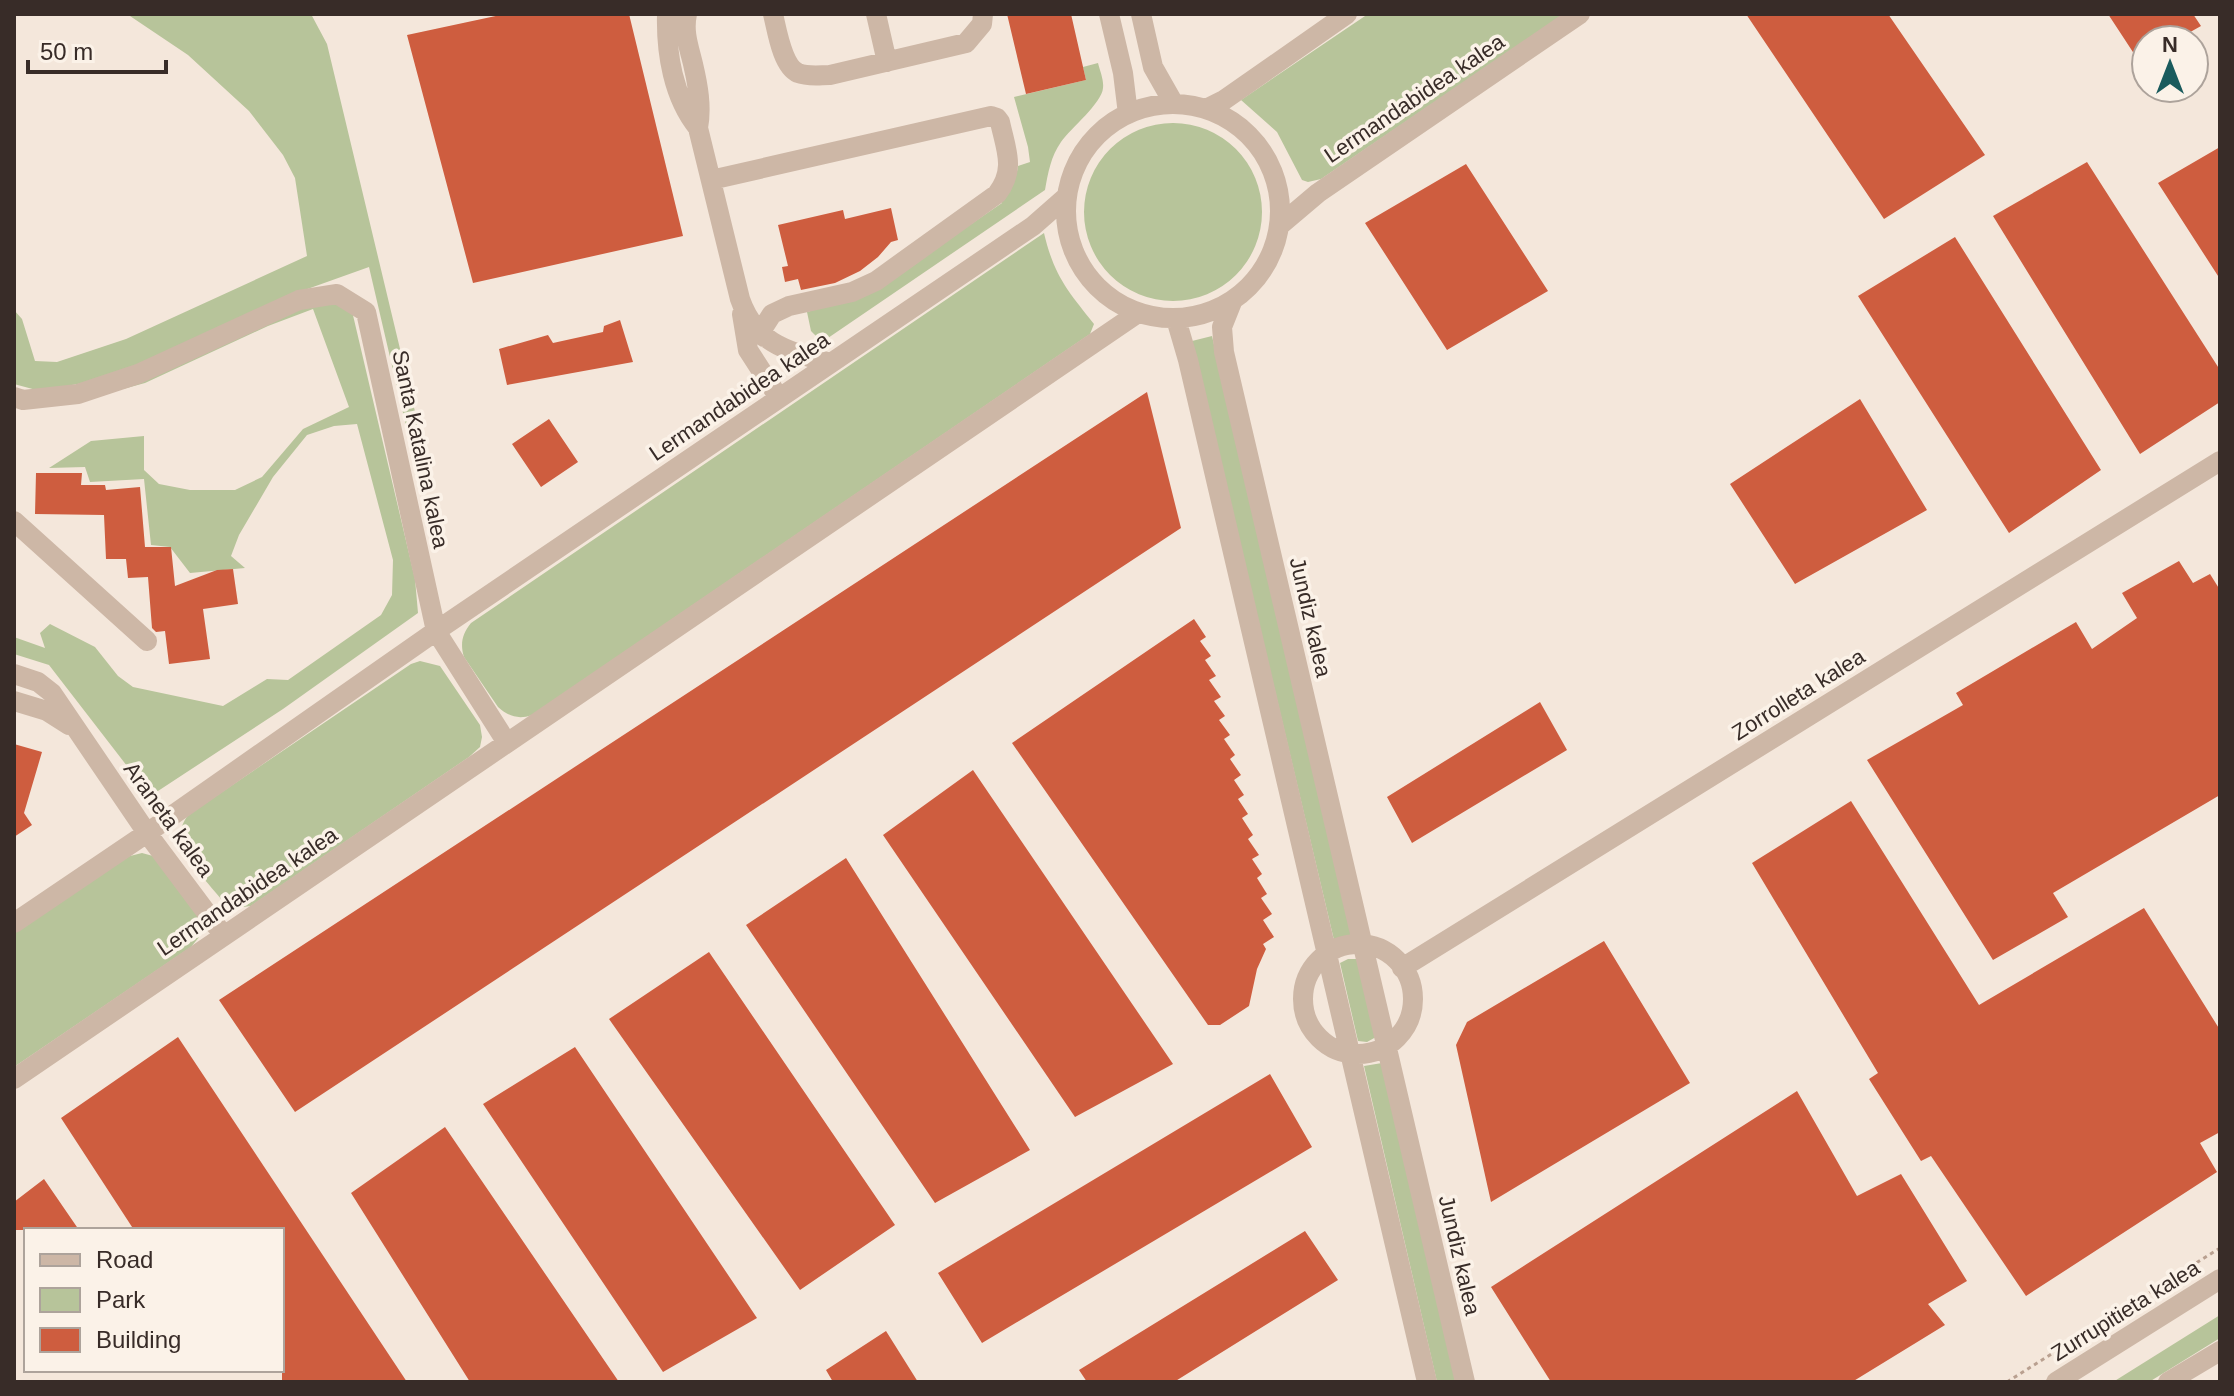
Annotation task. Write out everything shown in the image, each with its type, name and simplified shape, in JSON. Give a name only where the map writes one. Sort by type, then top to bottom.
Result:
[{"type":"street","points":[[667,14],[668,52],[681,100],[698,128]]},
{"type":"street","points":[[687,14],[685,35],[701,111],[698,128],[745,314],[764,337],[793,353],[831,363]]},
{"type":"street","points":[[773,14],[787,63],[795,72],[810,75],[830,75],[966,43],[982,24],[983,14]]},
{"type":"street","points":[[876,14],[887,62]]},
{"type":"street","points":[[1109,14],[1123,73],[1128,114]]},
{"type":"street","points":[[1141,14],[1153,67],[1174,104]]},
{"type":"street","points":[[1206,109],[1224,100],[1347,14]]},
{"type":"street","name":"Lermandabidea kalea","points":[[1279,226],[1318,193],[1580,14]]},
{"type":"street","points":[[1174,104],[1206,109],[1233,122],[1255,142],[1271,168],[1279,196],[1279,226],[1271,256],[1255,281],[1232,302],[1205,314],[1176,319],[1138,313],[1116,303],[1097,288],[1081,268],[1071,246],[1066,222],[1066,197],[1071,176],[1093,139],[1128,114],[1151,106],[1174,104]]},
{"type":"street","points":[[711,180],[991,116],[1000,122],[1009,164],[1006,183],[997,194],[876,281],[852,292],[789,306],[772,314],[763,328],[764,337]]},
{"type":"street","name":"Lermandabidea kalea","points":[[14,923],[436,631],[1033,226],[1066,197]]},
{"type":"street","name":"Santa Katalina kalea","points":[[14,397],[23,400],[78,394],[138,374],[299,300],[337,294],[366,312],[436,631]]},
{"type":"street","points":[[740,299],[748,350],[779,398]]},
{"type":"street","name":"Jundiz kalea","points":[[1232,302],[1222,327],[1224,352],[1465,1382]]},
{"type":"street","name":"Lermandabidea kalea","points":[[14,1079],[1138,313]]},
{"type":"street","points":[[1176,319],[1427,1382]]},
{"type":"street","name":"Zorrolleta kalea","points":[[1402,968],[2220,461]]},
{"type":"street","points":[[14,521],[147,641]]},
{"type":"street","points":[[436,631],[507,743]]},
{"type":"street","name":"Araneta kalea","points":[[14,674],[38,682],[52,693],[147,833],[224,936]]},
{"type":"street","name":"Araneta kalea","points":[[14,701],[47,711],[76,729]]},
{"type":"street","points":[[1363,944],[1379,947],[1393,955],[1402,968],[1411,992],[1410,1019],[1387,1046],[1351,1054],[1327,1045],[1309,1026],[1303,1005],[1305,984],[1316,964],[1327,953],[1340,947],[1363,944]]},
{"type":"street","name":"Zurrupitieta kalea","points":[[2056,1382],[2220,1279]]},
{"type":"street","points":[[2168,1382],[2220,1351]]},
{"type":"path","points":[[2007,1382],[2220,1248]]},
{"type":"green space","points":[[127,14],[311,14],[327,44],[418,424],[407,430],[369,267],[299,292],[110,378],[40,391],[14,384],[14,310],[22,319],[35,361],[57,362],[126,339],[307,256],[295,178],[283,155],[249,111],[188,55]]},
{"type":"green space","points":[[1368,14],[1565,14],[1321,179],[1302,180],[1277,132],[1241,100]]},
{"type":"green space","points":[[1098,63],[1103,82],[1101,94],[1058,147],[1050,165],[1045,190],[828,338],[817,337],[811,331],[807,312],[870,293],[1002,203],[1001,196],[1013,183],[1018,166],[1030,162],[1014,97],[1086,80],[1083,67]]},
{"type":"green space","points":[[1173,123],[1207,130],[1236,149],[1255,178],[1262,212],[1255,246],[1236,275],[1207,294],[1173,301],[1139,294],[1110,275],[1091,246],[1084,212],[1091,178],[1110,149],[1139,130]]},
{"type":"green space","points":[[1044,233],[1057,272],[1094,324],[1090,334],[532,715],[514,716],[498,707],[464,657],[463,639],[471,623]]},
{"type":"green space","points":[[313,301],[334,303],[352,311],[415,579],[418,613],[283,709],[158,791],[144,788],[49,665],[14,654],[14,637],[45,648],[40,633],[50,624],[95,647],[118,676],[133,687],[223,706],[267,679],[288,680],[381,615],[392,595],[393,560],[357,424],[334,426],[307,435],[273,477],[239,535],[231,556],[245,568],[190,573],[170,547],[151,545],[144,479],[90,482],[85,467],[49,468],[91,441],[144,436],[144,470],[159,484],[190,490],[235,490],[262,477],[303,429],[349,407],[313,309],[268,326],[145,383],[123,389]]},
{"type":"green space","points":[[1212,336],[1352,935],[1334,940],[1192,341]]},
{"type":"green space","points":[[420,661],[440,666],[480,725],[480,747],[251,906],[235,908],[226,905],[182,850],[180,832],[188,815],[411,664]]},
{"type":"green space","points":[[142,853],[153,856],[200,915],[200,936],[191,947],[14,1067],[14,933],[126,857]]},
{"type":"green space","points":[[1357,959],[1376,1037],[1367,1042],[1358,1041],[1340,963]]},
{"type":"green space","points":[[1382,1063],[1456,1382],[1437,1382],[1364,1066]]},
{"type":"green space","points":[[2220,1315],[2220,1338],[2149,1382],[2113,1382]]},
{"type":"building","points":[[505,14],[629,14],[683,236],[473,283],[407,35]]},
{"type":"building","points":[[1007,14],[1071,14],[1086,80],[1026,94]]},
{"type":"building","points":[[1746,14],[1888,14],[1985,155],[1884,219]]},
{"type":"building","points":[[2108,14],[2193,14],[2200,24],[2130,24],[2130,48]]},
{"type":"building","points":[[2220,147],[2220,279],[2158,183]]},
{"type":"building","points":[[2087,162],[2220,370],[2220,402],[2140,454],[1993,216]]},
{"type":"building","points":[[1466,164],[1548,291],[1447,350],[1365,223]]},
{"type":"building","points":[[891,208],[898,240],[891,242],[860,271],[835,283],[801,290],[798,279],[785,282],[782,267],[788,266],[778,225],[843,210],[845,219]]},
{"type":"building","points":[[1955,237],[2101,470],[2009,533],[1858,296]]},
{"type":"building","points":[[620,320],[633,362],[507,385],[499,349],[548,335],[553,343],[603,332],[604,326]]},
{"type":"building","points":[[1147,392],[1181,528],[295,1112],[219,1000]]},
{"type":"building","points":[[1860,399],[1927,510],[1795,584],[1730,484]]},
{"type":"building","points":[[549,419],[578,462],[541,487],[512,444]]},
{"type":"building","points":[[36,473],[82,473],[81,485],[105,485],[106,490],[140,487],[145,547],[171,547],[175,586],[217,570],[233,569],[238,604],[203,609],[210,659],[169,664],[165,631],[156,632],[152,628],[148,577],[128,578],[126,559],[106,559],[104,515],[35,514]]},
{"type":"building","points":[[2179,561],[2193,583],[2210,574],[2220,590],[2220,795],[2053,893],[2068,917],[1993,960],[1867,760],[1963,705],[1956,693],[2076,622],[2092,649],[2137,618],[2122,593]]},
{"type":"building","points":[[1194,619],[1206,637],[1200,641],[1211,656],[1205,660],[1216,676],[1209,680],[1221,697],[1214,701],[1225,716],[1219,720],[1230,735],[1224,739],[1235,755],[1230,759],[1241,775],[1234,780],[1244,795],[1238,799],[1248,814],[1242,818],[1253,835],[1248,839],[1259,855],[1252,859],[1262,874],[1257,878],[1267,894],[1261,898],[1272,914],[1263,920],[1274,937],[1263,944],[1266,949],[1257,969],[1249,1006],[1220,1025],[1208,1025],[1012,743]]},
{"type":"building","points":[[1540,702],[1567,750],[1412,843],[1387,797]]},
{"type":"building","points":[[14,744],[42,752],[24,813],[32,825],[14,837]]},
{"type":"building","points":[[973,770],[1173,1064],[1075,1117],[883,835]]},
{"type":"building","points":[[1851,801],[1979,1005],[2144,908],[2220,1030],[2220,1132],[2200,1143],[2217,1172],[2026,1296],[1931,1156],[1921,1161],[1869,1079],[1878,1073],[1752,863]]},
{"type":"building","points":[[846,858],[1030,1150],[935,1203],[746,925]]},
{"type":"building","points":[[1604,941],[1690,1083],[1491,1202],[1456,1045],[1467,1022]]},
{"type":"building","points":[[709,952],[895,1225],[800,1290],[609,1019]]},
{"type":"building","points":[[178,1037],[407,1382],[282,1382],[284,1228],[133,1228],[61,1118]]},
{"type":"building","points":[[575,1047],[757,1318],[663,1372],[483,1104]]},
{"type":"building","points":[[1270,1074],[1312,1147],[982,1343],[938,1273]]},
{"type":"building","points":[[1797,1091],[1857,1196],[1901,1174],[1967,1281],[1928,1304],[1945,1325],[1852,1382],[1551,1382],[1491,1287]]},
{"type":"building","points":[[445,1127],[619,1382],[470,1382],[351,1193]]},
{"type":"building","points":[[44,1179],[78,1228],[14,1230],[14,1202]]},
{"type":"building","points":[[1305,1231],[1338,1280],[1174,1382],[1087,1382],[1079,1370]]},
{"type":"building","points":[[886,1331],[918,1382],[833,1382],[826,1370]]}]
